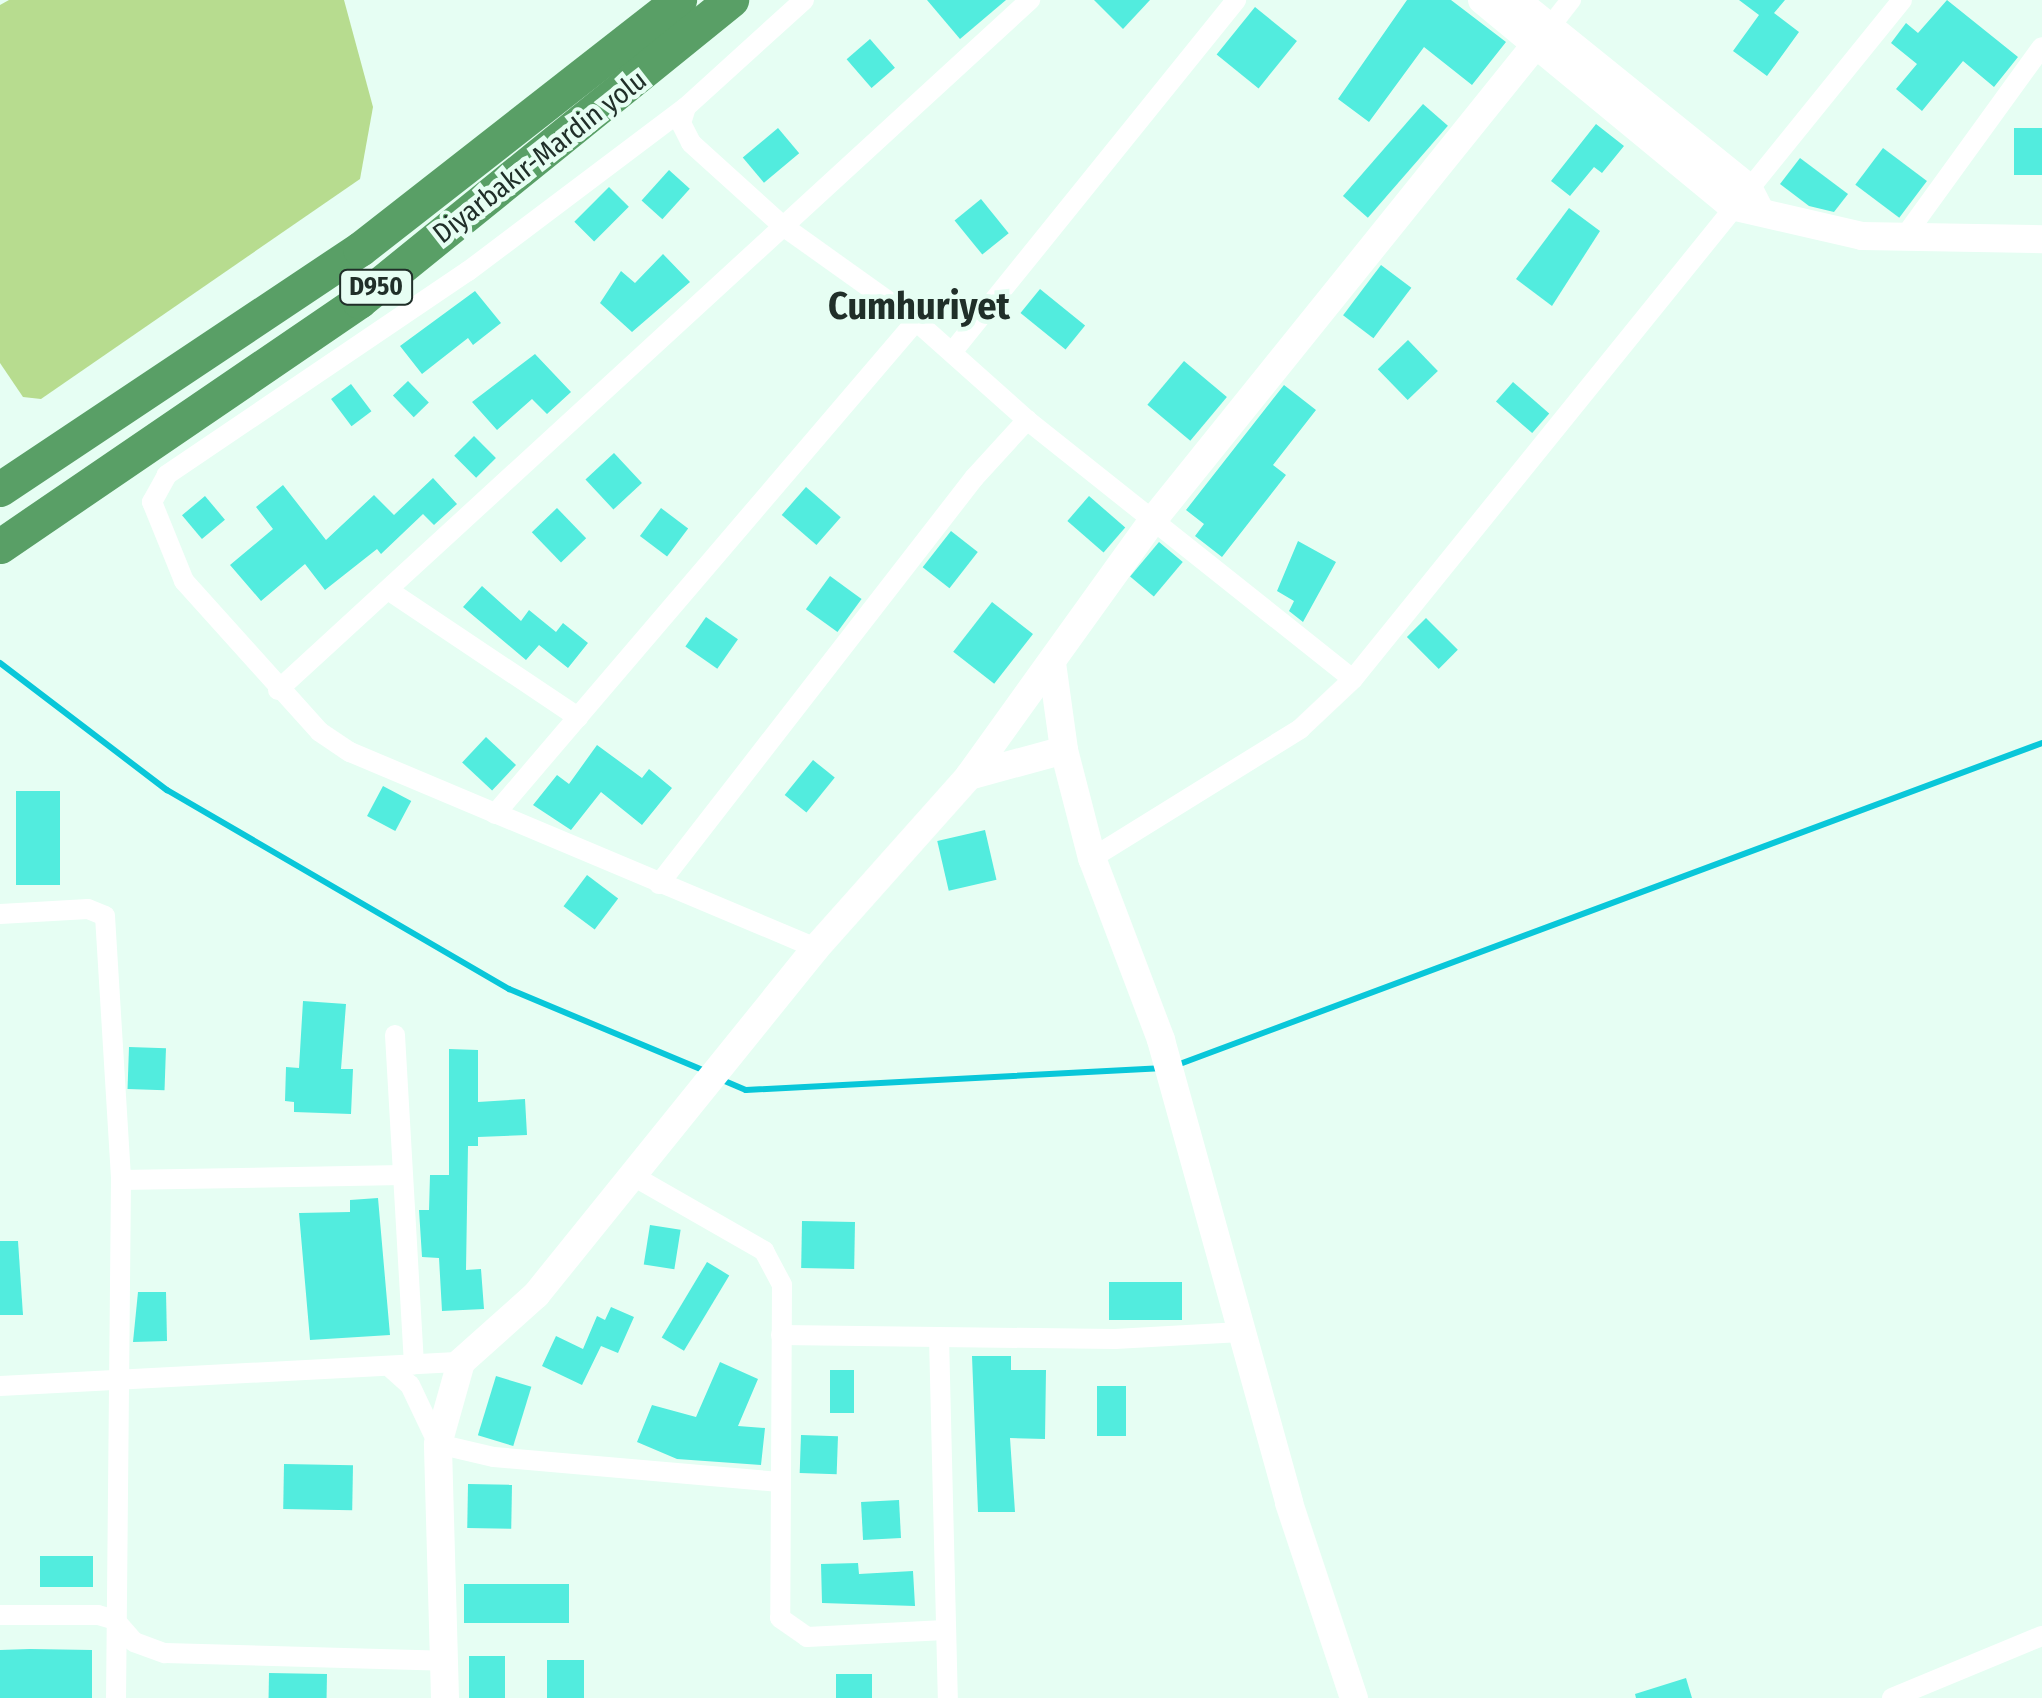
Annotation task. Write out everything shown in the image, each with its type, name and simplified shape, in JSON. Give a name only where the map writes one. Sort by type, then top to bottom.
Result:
[{"type":"highway","name":"Diyarbakır-Mardin yolu","points":[[0,489],[360,248],[679,0]]},
{"type":"highway","name":"Diyarbakır-Mardin yolu","points":[[0,546],[358,301],[731,0]]},
{"type":"street","points":[[804,0],[686,106],[468,271],[167,475],[152,502],[165,546],[184,581],[278,690],[350,752],[816,948]]},
{"type":"street","points":[[278,690],[1030,0]]},
{"type":"street","points":[[953,351],[1236,0]]},
{"type":"street","points":[[1482,0],[1542,36],[1746,200],[1812,229],[2042,240]]},
{"type":"street","points":[[1516,0],[1542,36]]},
{"type":"street","points":[[445,1698],[438,1444],[461,1362],[536,1295],[697,1102],[816,948],[968,776],[1154,520],[1572,0]]},
{"type":"street","points":[[1092,858],[1300,730],[1353,679],[1746,200],[1902,0]]},
{"type":"street","points":[[1904,236],[2042,47]]},
{"type":"street","points":[[686,106],[681,123],[691,143],[783,226],[916,321],[1026,420],[1353,679]]},
{"type":"street","points":[[495,814],[916,321]]},
{"type":"street","points":[[658,884],[974,478],[1026,420]]},
{"type":"street","points":[[388,590],[578,717]]},
{"type":"street","points":[[1052,663],[1064,750],[1092,858],[1160,1040],[1241,1332],[1354,1698]]},
{"type":"street","points":[[968,776],[1064,750]]},
{"type":"street","points":[[0,914],[88,910],[105,916],[120,1180],[116,1698]]},
{"type":"street","points":[[395,1035],[414,1364]]},
{"type":"street","points":[[120,1180],[403,1175]]},
{"type":"street","points":[[635,1176],[764,1250],[782,1286],[780,1482],[785,1624],[807,1636],[946,1630]]},
{"type":"street","points":[[782,1335],[1115,1339],[1241,1332]]},
{"type":"street","points":[[939,1336],[948,1698]]},
{"type":"street","points":[[0,1386],[392,1369],[461,1362]]},
{"type":"street","points":[[392,1369],[410,1385],[438,1444]]},
{"type":"street","points":[[438,1444],[494,1458],[780,1482]]},
{"type":"street","points":[[0,1615],[115,1620],[134,1642],[165,1654],[444,1662]]},
{"type":"street","points":[[1892,1698],[2042,1636]]},
{"type":"green space","points":[[9,0],[344,0],[373,107],[360,179],[41,399],[23,397],[0,363],[0,5]]},
{"type":"building","points":[[927,0],[1006,0],[960,39]]},
{"type":"building","points":[[1094,0],[1150,0],[1123,29]]},
{"type":"building","points":[[1407,0],[1451,0],[1506,42],[1472,85],[1424,47],[1369,122],[1338,99]]},
{"type":"building","points":[[1739,0],[1785,0],[1774,13],[1799,32],[1767,76],[1733,51],[1759,15]]},
{"type":"building","points":[[1947,0],[2018,57],[1994,87],[1963,61],[1922,111],[1896,89],[1917,64],[1891,43],[1906,23],[1918,33]]},
{"type":"building","points":[[1255,7],[1297,41],[1259,88],[1217,54]]},
{"type":"building","points":[[870,39],[895,68],[872,88],[847,59]]},
{"type":"building","points":[[1423,104],[1448,126],[1368,218],[1343,196]]},
{"type":"building","points":[[1596,124],[1624,146],[1602,173],[1594,167],[1570,196],[1551,181]]},
{"type":"building","points":[[778,128],[799,153],[764,183],[743,158]]},
{"type":"building","points":[[2014,128],[2042,128],[2042,175],[2014,175]]},
{"type":"building","points":[[1883,148],[1927,181],[1899,218],[1855,185]]},
{"type":"building","points":[[1800,158],[1848,194],[1834,212],[1809,206],[1780,184]]},
{"type":"building","points":[[669,170],[690,189],[662,219],[642,200]]},
{"type":"building","points":[[609,187],[629,207],[594,241],[574,222]]},
{"type":"building","points":[[981,199],[1009,233],[982,255],[955,220]]},
{"type":"building","points":[[1569,208],[1600,231],[1552,306],[1516,279]]},
{"type":"building","points":[[663,254],[690,282],[632,332],[600,303],[621,271],[635,283]]},
{"type":"building","points":[[1381,265],[1411,288],[1373,338],[1343,315]]},
{"type":"building","points":[[1040,289],[1085,326],[1066,350],[1020,313]]},
{"type":"building","points":[[475,291],[501,323],[473,345],[468,338],[422,374],[400,346]]},
{"type":"building","points":[[1408,340],[1438,371],[1408,400],[1378,369]]},
{"type":"building","points":[[535,354],[571,392],[547,414],[532,399],[497,430],[472,402]]},
{"type":"building","points":[[1184,361],[1227,397],[1190,441],[1147,405]]},
{"type":"building","points":[[408,381],[429,403],[414,417],[393,396]]},
{"type":"building","points":[[1513,382],[1549,413],[1532,433],[1496,402]]},
{"type":"building","points":[[351,384],[371,411],[351,426],[331,399]]},
{"type":"building","points":[[1284,385],[1316,410],[1273,465],[1286,475],[1222,557],[1195,536],[1204,524],[1186,510]]},
{"type":"building","points":[[474,436],[496,458],[476,478],[454,456]]},
{"type":"building","points":[[614,453],[642,483],[613,510],[585,480]]},
{"type":"building","points":[[433,478],[457,504],[434,525],[423,514],[381,554],[377,549],[325,590],[305,564],[261,601],[230,565],[273,529],[256,507],[283,485],[326,540],[374,495],[394,515]]},
{"type":"building","points":[[806,487],[841,517],[816,545],[782,515]]},
{"type":"building","points":[[205,496],[225,520],[202,539],[182,515]]},
{"type":"building","points":[[1089,496],[1125,527],[1104,552],[1067,521]]},
{"type":"building","points":[[557,508],[586,538],[561,563],[532,532]]},
{"type":"building","points":[[661,508],[688,528],[667,556],[640,536]]},
{"type":"building","points":[[951,531],[978,552],[949,588],[923,567]]},
{"type":"building","points":[[1298,541],[1336,562],[1303,622],[1289,611],[1294,601],[1277,591]]},
{"type":"building","points":[[1159,542],[1183,562],[1154,596],[1130,576]]},
{"type":"building","points":[[830,576],[862,599],[837,632],[806,609]]},
{"type":"building","points":[[482,586],[521,621],[529,610],[556,632],[563,623],[588,643],[568,668],[539,645],[526,660],[463,607]]},
{"type":"building","points":[[992,602],[1033,634],[994,684],[953,652]]},
{"type":"building","points":[[706,617],[738,639],[717,669],[685,646]]},
{"type":"building","points":[[1426,618],[1458,650],[1439,669],[1407,637]]},
{"type":"building","points":[[486,737],[516,765],[492,791],[462,763]]},
{"type":"building","points":[[597,745],[642,778],[649,769],[672,788],[642,825],[601,792],[571,830],[533,805],[557,775],[569,784]]},
{"type":"building","points":[[813,760],[835,778],[806,813],[785,795]]},
{"type":"building","points":[[383,786],[411,801],[395,831],[367,816]]},
{"type":"building","points":[[16,791],[60,791],[60,885],[16,885]]},
{"type":"building","points":[[985,830],[996,880],[949,891],[937,841]]},
{"type":"building","points":[[587,875],[618,898],[595,930],[564,906]]},
{"type":"building","points":[[303,1001],[346,1004],[341,1069],[353,1069],[351,1114],[294,1112],[294,1102],[285,1101],[286,1067],[299,1068]]},
{"type":"building","points":[[129,1047],[166,1048],[165,1090],[128,1089]]},
{"type":"building","points":[[449,1049],[478,1050],[478,1102],[525,1099],[527,1135],[478,1137],[478,1146],[468,1146],[466,1270],[481,1269],[484,1309],[442,1311],[439,1258],[422,1257],[419,1210],[429,1210],[430,1175],[449,1175]]},
{"type":"building","points":[[378,1198],[390,1335],[310,1340],[299,1213],[350,1212],[350,1200]]},
{"type":"building","points":[[802,1221],[855,1222],[854,1269],[801,1268]]},
{"type":"building","points":[[650,1225],[681,1230],[674,1269],[644,1265]]},
{"type":"building","points":[[0,1241],[18,1241],[23,1315],[0,1315]]},
{"type":"building","points":[[707,1262],[729,1275],[684,1351],[662,1337]]},
{"type":"building","points":[[1109,1282],[1182,1282],[1182,1320],[1109,1320]]},
{"type":"building","points":[[138,1292],[166,1292],[167,1341],[133,1342]]},
{"type":"building","points":[[611,1307],[634,1317],[618,1353],[601,1346],[582,1385],[542,1366],[556,1336],[583,1349],[597,1316],[605,1320]]},
{"type":"building","points":[[972,1356],[1011,1356],[1011,1370],[1046,1370],[1045,1439],[1010,1438],[1015,1512],[978,1512]]},
{"type":"building","points":[[720,1362],[758,1379],[738,1426],[765,1428],[761,1465],[677,1459],[637,1442],[652,1405],[696,1417]]},
{"type":"building","points":[[830,1370],[854,1370],[854,1413],[830,1413]]},
{"type":"building","points":[[496,1376],[531,1387],[513,1446],[478,1435]]},
{"type":"building","points":[[1097,1386],[1126,1386],[1126,1436],[1097,1436]]},
{"type":"building","points":[[801,1435],[838,1436],[837,1474],[800,1473]]},
{"type":"building","points":[[284,1464],[353,1465],[352,1510],[283,1509]]},
{"type":"building","points":[[468,1484],[512,1485],[511,1529],[467,1528]]},
{"type":"building","points":[[899,1500],[901,1538],[863,1540],[861,1502]]},
{"type":"building","points":[[40,1556],[93,1556],[93,1587],[40,1587]]},
{"type":"building","points":[[858,1563],[859,1574],[913,1571],[915,1606],[822,1603],[821,1564]]},
{"type":"building","points":[[464,1584],[569,1584],[569,1623],[464,1623]]},
{"type":"building","points":[[0,1650],[92,1650],[92,1698],[0,1698]]},
{"type":"building","points":[[469,1656],[505,1656],[505,1698],[469,1698]]},
{"type":"building","points":[[547,1660],[584,1660],[584,1698],[547,1698]]},
{"type":"building","points":[[269,1673],[327,1674],[327,1698],[269,1698]]},
{"type":"building","points":[[836,1674],[872,1674],[872,1698],[836,1698]]},
{"type":"building","points":[[1686,1678],[1692,1698],[1636,1698],[1635,1694]]},
{"type":"waterway","points":[[0,663],[167,790],[509,989],[705,1071]]},
{"type":"waterway","points":[[1177,1065],[2042,743]]},
{"type":"waterway","points":[[720,1079],[746,1090],[1159,1068]]},
{"type":"district","name":"Cumhuriyet","points":[[919,307]]}]
